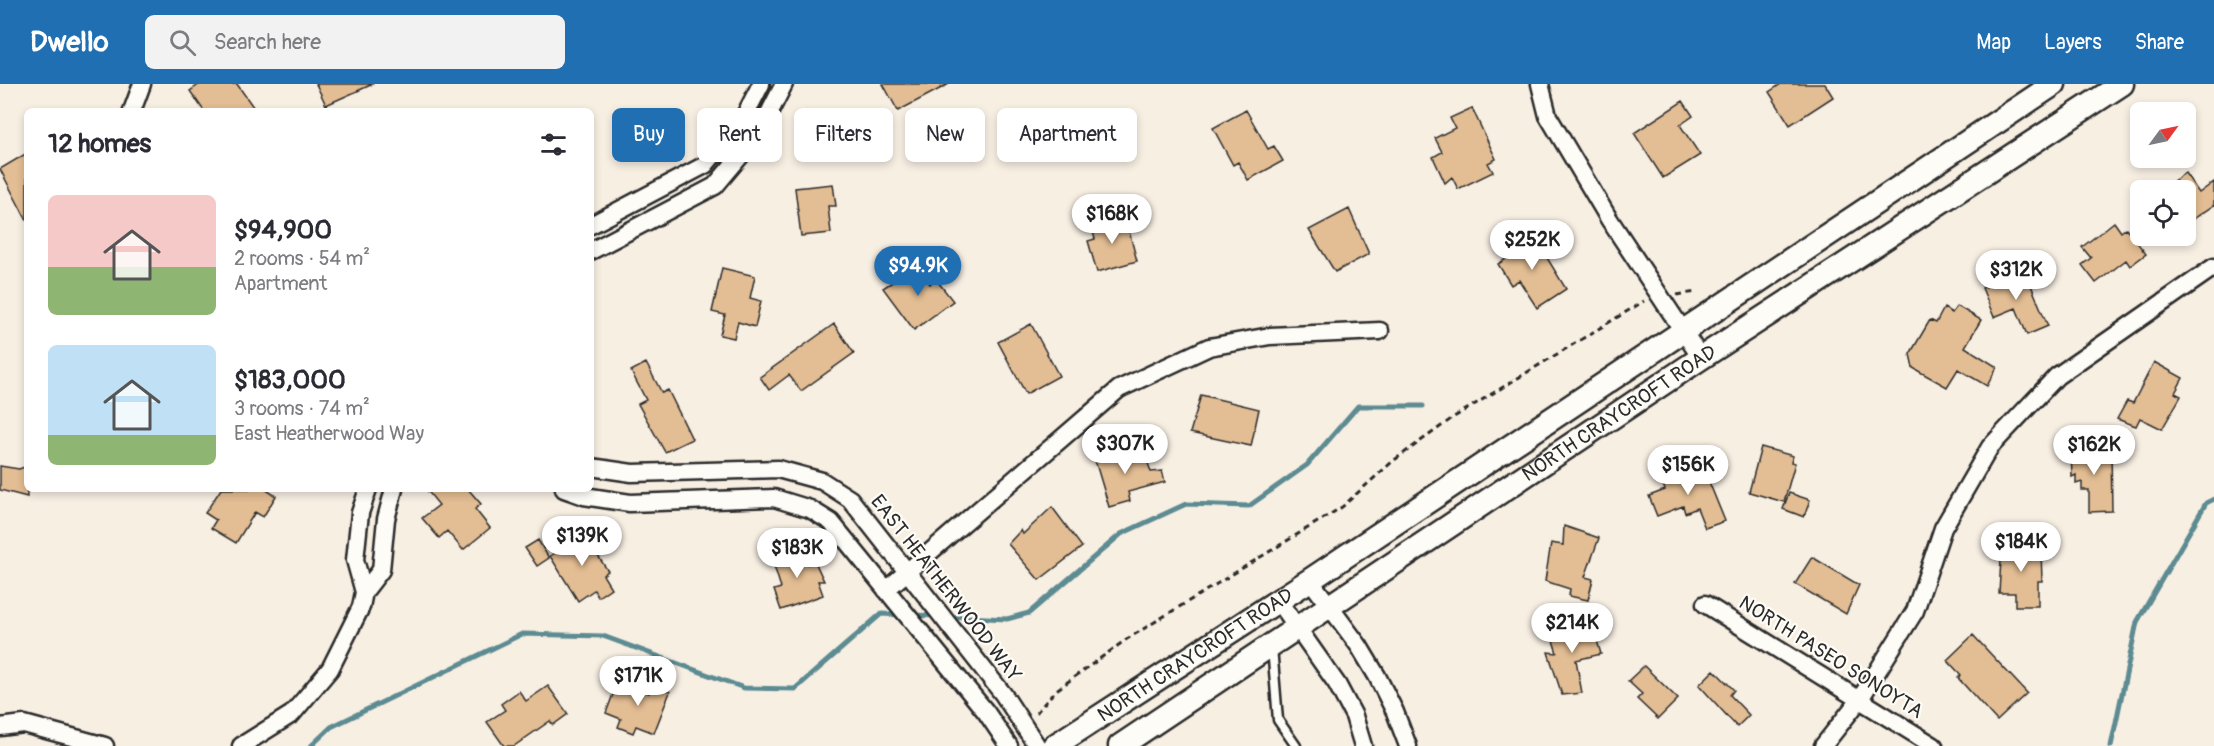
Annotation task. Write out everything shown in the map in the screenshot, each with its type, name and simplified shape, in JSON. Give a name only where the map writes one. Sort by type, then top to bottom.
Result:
[{"type":"main road","name":"NORTH CRAYCROFT ROAD","points":[[1054,746],[1310,580],[2054,84]]},
{"type":"main road","name":"NORTH CRAYCROFT ROAD","points":[[1120,746],[1701,358],[2122,84]]},
{"type":"street","points":[[133,108],[142,84]]},
{"type":"street","points":[[594,223],[705,165],[742,122],[761,84]]},
{"type":"street","points":[[594,249],[715,186],[758,135],[784,84]]},
{"type":"street","points":[[1540,84],[1548,116],[1609,219],[1701,358]]},
{"type":"street","points":[[1823,746],[1860,699],[1915,611],[1943,528],[1990,447],[2057,376],[2214,267]]},
{"type":"street","points":[[886,590],[937,549],[1119,389],[1209,347],[1270,336],[1380,331]]},
{"type":"street","name":"EAST HEATHERWOOD WAY","points":[[594,467],[632,473],[778,468],[822,482],[850,499],[1003,694],[1037,746]]},
{"type":"street","points":[[364,592],[355,560],[360,513],[367,492]]},
{"type":"street","points":[[241,746],[292,714],[330,669],[360,607],[364,592],[381,570],[386,519],[393,492]]},
{"type":"street","points":[[573,492],[630,503],[774,498],[810,509],[831,522],[986,711],[1008,746]]},
{"type":"street","points":[[1310,580],[1328,608],[1359,646],[1377,676],[1395,712],[1402,736],[1408,746]]},
{"type":"street","points":[[1278,600],[1337,684],[1354,716],[1363,746]]},
{"type":"street","name":"NORTH PASEO SONOYTA","points":[[1705,604],[1934,746]]},
{"type":"street","points":[[0,727],[24,724],[105,746]]},
{"type":"lane","points":[[1272,645],[1278,720],[1296,746]]},
{"type":"path","points":[[1032,717],[1055,691],[1127,639],[1342,507],[1393,461],[1454,417],[1647,299]]},
{"type":"building","points":[[200,84],[237,84],[254,108],[202,108],[190,91]]},
{"type":"building","points":[[316,84],[373,84],[326,105]]},
{"type":"building","points":[[883,84],[949,84],[898,111]]},
{"type":"building","points":[[1781,84],[1825,84],[1833,97],[1790,125],[1769,92]]},
{"type":"building","points":[[1683,101],[1693,116],[1680,125],[1700,155],[1663,178],[1634,133]]},
{"type":"building","points":[[1472,108],[1496,159],[1488,163],[1493,172],[1458,189],[1452,177],[1445,183],[1433,157],[1442,152],[1435,138],[1455,128],[1450,118]]},
{"type":"building","points":[[1246,110],[1268,149],[1274,146],[1283,161],[1248,180],[1238,162],[1233,165],[1213,128]]},
{"type":"building","points":[[24,155],[24,215],[0,169]]},
{"type":"building","points":[[2185,173],[2190,180],[2175,180]]},
{"type":"building","points":[[2214,182],[2214,205],[2196,217],[2196,189],[2199,193]]},
{"type":"building","points":[[833,184],[836,206],[828,206],[831,233],[801,236],[795,188]]},
{"type":"building","points":[[1349,209],[1369,254],[1335,272],[1309,230]]},
{"type":"building","points":[[1125,216],[1137,261],[1097,272],[1088,241],[1095,239],[1091,225]]},
{"type":"building","points":[[2114,222],[2121,232],[2126,228],[2130,233],[2130,246],[2140,246],[2146,254],[2130,266],[2126,260],[2096,283],[2082,265],[2091,258],[2082,247]]},
{"type":"building","points":[[1532,233],[1566,289],[1537,308],[1519,280],[1511,285],[1498,264],[1514,254],[1510,247]]},
{"type":"building","points":[[917,266],[930,284],[935,278],[953,301],[914,330],[883,288]]},
{"type":"building","points":[[722,268],[755,276],[750,298],[761,301],[755,327],[738,322],[734,338],[720,335],[725,315],[712,312]]},
{"type":"building","points":[[2025,271],[2048,326],[2027,335],[2016,308],[1994,317],[1982,288]]},
{"type":"building","points":[[1957,306],[1981,320],[1965,347],[1997,367],[1987,386],[1958,369],[1947,387],[1913,368],[1910,354],[1930,320],[1936,323],[1944,308],[1952,313]]},
{"type":"building","points":[[834,324],[854,353],[801,391],[789,375],[769,390],[760,377]]},
{"type":"building","points":[[1031,324],[1059,376],[1026,394],[998,342]]},
{"type":"building","points":[[2154,362],[2183,378],[2175,393],[2181,396],[2162,429],[2140,418],[2136,426],[2117,419],[2127,401],[2133,403]]},
{"type":"building","points":[[646,363],[662,393],[668,390],[692,439],[665,452],[638,404],[646,400],[631,371]]},
{"type":"building","points":[[1201,395],[1259,409],[1251,446],[1190,433]]},
{"type":"building","points":[[1131,447],[1135,459],[1145,454],[1151,472],[1162,471],[1165,482],[1128,492],[1130,501],[1109,507],[1094,457]]},
{"type":"building","points":[[1761,447],[1793,456],[1791,462],[1795,463],[1784,502],[1749,492]]},
{"type":"building","points":[[2071,449],[2111,449],[2112,511],[2089,512],[2089,490],[2082,490],[2082,482],[2076,484],[2076,475],[2072,477]]},
{"type":"building","points":[[1692,465],[1696,476],[1705,472],[1725,521],[1705,528],[1697,508],[1685,513],[1683,506],[1657,516],[1649,496],[1665,490],[1660,477]]},
{"type":"building","points":[[0,466],[19,469],[24,467],[24,492],[27,492],[27,497],[0,490]]},
{"type":"building","points":[[219,492],[270,492],[276,496],[263,517],[255,512],[236,543],[211,528],[216,520],[205,513]]},
{"type":"building","points":[[428,492],[471,492],[481,504],[475,509],[490,528],[463,550],[447,531],[439,538],[422,518],[439,505]]},
{"type":"building","points":[[1789,493],[1810,500],[1804,517],[1783,509]]},
{"type":"building","points":[[1052,507],[1082,547],[1039,580],[1008,544],[1021,530],[1023,534]]},
{"type":"building","points":[[1564,526],[1599,538],[1585,577],[1593,579],[1588,600],[1569,596],[1570,589],[1545,581],[1551,543],[1563,545]]},
{"type":"building","points":[[588,531],[599,547],[594,550],[608,571],[603,575],[611,588],[598,597],[594,590],[578,601],[550,556]]},
{"type":"building","points":[[538,540],[549,558],[537,566],[525,548]]},
{"type":"building","points":[[2002,543],[2032,543],[2032,551],[2041,551],[2042,581],[2038,581],[2038,606],[2015,606],[2015,593],[1999,593]]},
{"type":"building","points":[[803,548],[808,564],[815,562],[824,581],[818,581],[823,595],[781,610],[774,590],[781,588],[772,559]]},
{"type":"building","points":[[1812,557],[1859,585],[1846,614],[1795,584]]},
{"type":"building","points":[[1591,620],[1601,654],[1576,660],[1582,693],[1562,695],[1548,652],[1557,653],[1550,631]]},
{"type":"building","points":[[1973,635],[2027,693],[1997,721],[1958,678],[1961,675],[1947,660]]},
{"type":"building","points":[[1644,666],[1678,699],[1658,719],[1637,699],[1642,694],[1628,681]]},
{"type":"building","points":[[1714,670],[1734,690],[1730,695],[1749,715],[1737,727],[1699,685]]},
{"type":"building","points":[[618,681],[649,693],[652,685],[670,692],[654,733],[636,726],[633,733],[618,727],[621,719],[606,713]]},
{"type":"building","points":[[548,686],[568,714],[553,725],[550,721],[514,746],[504,746],[487,722],[505,710],[501,704],[519,691],[526,701]]},
{"type":"waterway","points":[[946,616],[1007,619],[1029,613],[1121,534],[1186,504],[1249,506],[1307,465],[1358,406],[1423,406]]},
{"type":"waterway","points":[[2111,746],[2137,622],[2206,503],[2214,499]]},
{"type":"waterway","points":[[311,746],[331,727],[522,634],[603,636],[744,688],[795,689],[881,614],[901,615]]},
{"type":"waterway","points":[[913,615],[937,616]]}]
